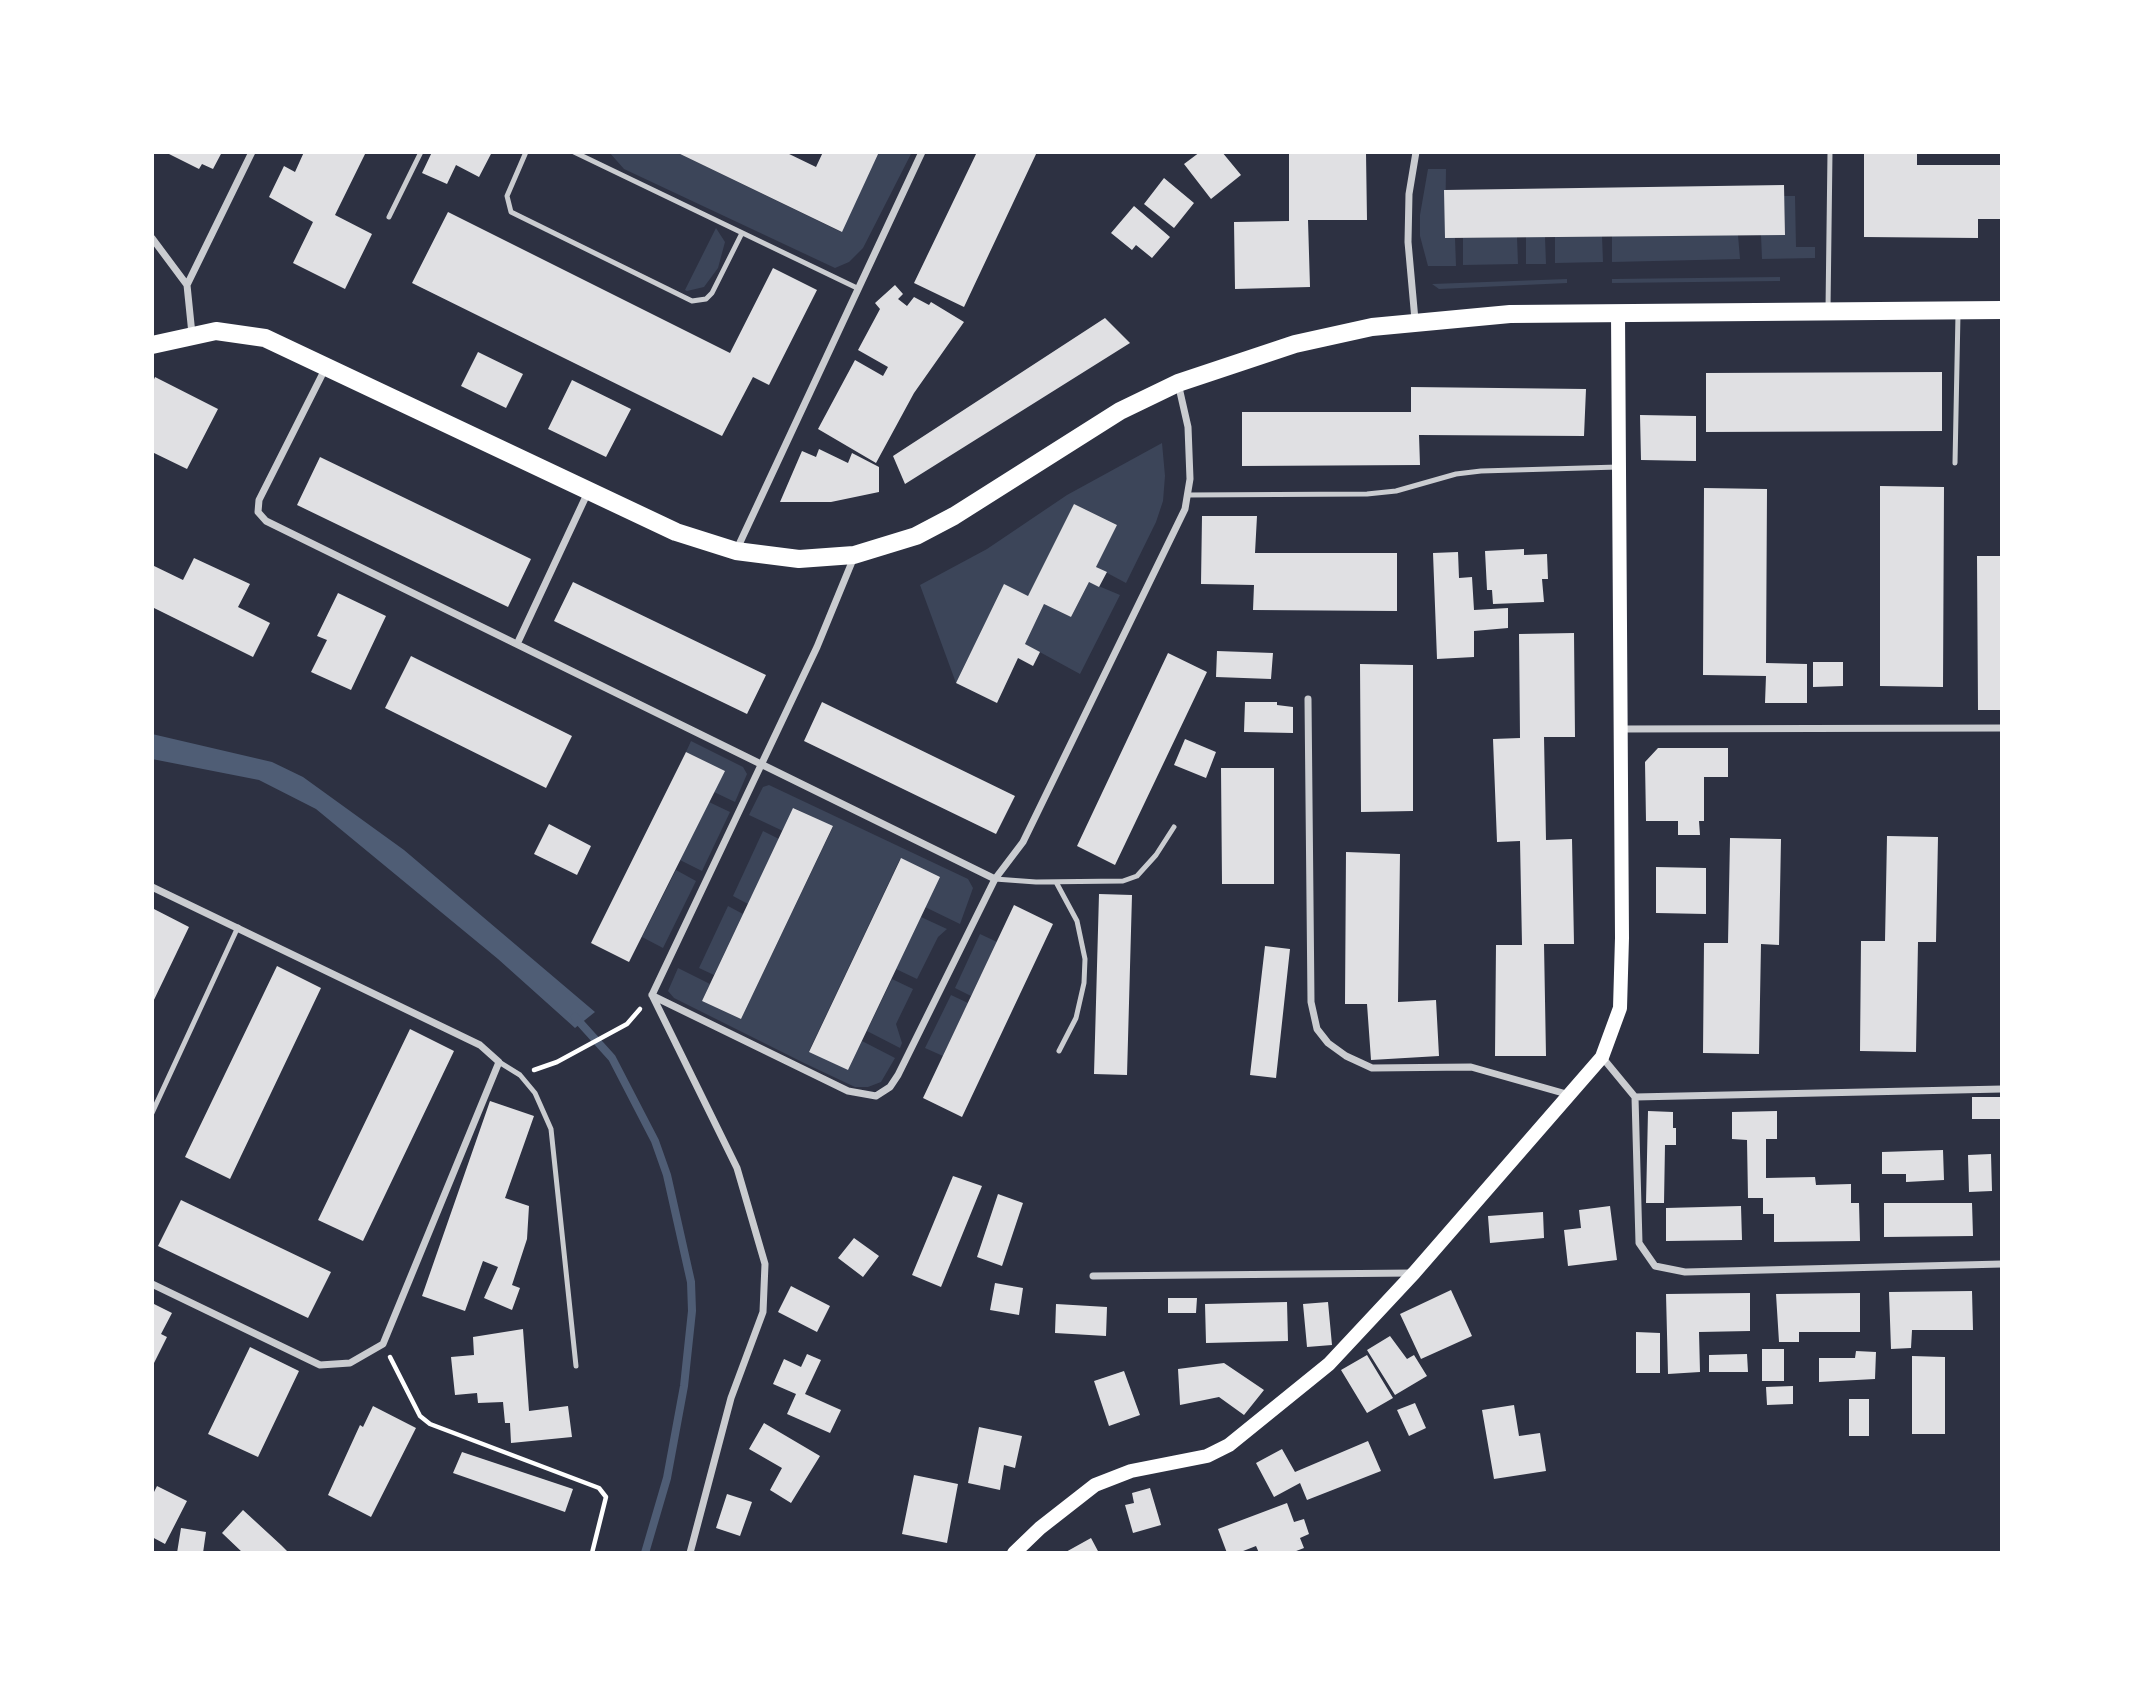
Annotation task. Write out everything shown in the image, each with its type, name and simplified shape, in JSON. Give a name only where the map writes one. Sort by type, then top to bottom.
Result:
[{"type":"main road","points":[[152,345],[192,334],[228,332],[265,338],[676,532],[736,551],[799,559],[854,555],[916,536],[954,516],[1120,411],[1178,383],[1295,344],[1415,320],[1500,315],[2002,310]]},
{"type":"main road","points":[[1014,1553],[1058,1512],[1095,1485],[1131,1471],[1207,1456],[1229,1445],[1329,1364],[1414,1273],[1602,1057],[1620,1008],[1623,729],[1618,314]]},
{"type":"street","points":[[187,285],[252,152]]},
{"type":"street","points":[[736,551],[922,152]]},
{"type":"street","points":[[1415,320],[1408,242],[1409,194],[1416,152]]},
{"type":"street","points":[[152,239],[187,285],[192,334]]},
{"type":"street","points":[[327,365],[260,500],[258,512],[266,521],[995,879]]},
{"type":"street","points":[[652,995],[848,1091],[876,1096],[890,1087],[995,879],[1023,842],[1173,536],[1190,479],[1188,427],[1178,383]]},
{"type":"street","points":[[517,642],[588,492]]},
{"type":"street","points":[[652,995],[817,647],[854,555]]},
{"type":"street","points":[[1308,699],[1311,1002],[1317,1029],[1328,1043],[1346,1056],[1372,1068],[1471,1067],[1570,1095]]},
{"type":"street","points":[[1623,729],[2002,728]]},
{"type":"street","points":[[152,887],[480,1045],[499,1062],[383,1344],[350,1363],[320,1365],[152,1284]]},
{"type":"street","points":[[652,995],[737,1168],[765,1264],[763,1312],[731,1398],[690,1553]]},
{"type":"street","points":[[1602,1057],[1635,1097],[1639,1243],[1655,1266],[1685,1272],[2002,1264]]},
{"type":"street","points":[[1635,1097],[2002,1089]]},
{"type":"street","points":[[1093,1276],[1414,1273]]},
{"type":"lane","points":[[389,217],[421,152]]},
{"type":"lane","points":[[526,152],[507,195],[511,212],[692,301],[706,299],[712,293],[742,233]]},
{"type":"lane","points":[[574,152],[857,288]]},
{"type":"lane","points":[[590,160],[594,152]]},
{"type":"lane","points":[[1828,313],[1830,152]]},
{"type":"lane","points":[[1955,463],[1958,311]]},
{"type":"lane","points":[[1187,495],[1367,494],[1396,491],[1456,474],[1481,471],[1618,467]]},
{"type":"lane","points":[[995,879],[1123,881],[1137,876],[1156,855],[1174,827]]},
{"type":"lane","points":[[1056,882],[1077,921],[1085,959],[1084,983],[1076,1018],[1059,1051]]},
{"type":"lane","points":[[152,1113],[238,927]]},
{"type":"lane","points":[[499,1062],[520,1075],[535,1093],[551,1129],[576,1366]]},
{"type":"path","points":[[557,1062],[627,1024]]},
{"type":"path","points":[[383,1344],[420,1416],[430,1424],[599,1488],[606,1497],[592,1553]]},
{"type":"shaded area","points":[[609,152],[676,152],[841,232],[879,152],[912,152],[863,248],[849,262],[835,268],[624,169]]},
{"type":"shaded area","points":[[1428,169],[1446,169],[1445,238],[1455,238],[1456,266],[1428,266],[1420,236],[1420,215]]},
{"type":"shaded area","points":[[1784,196],[1795,196],[1796,247],[1815,247],[1815,258],[1762,259],[1761,235],[1785,234]]},
{"type":"shaded area","points":[[716,228],[725,242],[718,268],[704,287],[687,291],[685,290]]},
{"type":"shaded area","points":[[1738,235],[1740,259],[1612,262],[1612,236]]},
{"type":"shaded area","points":[[1602,236],[1603,262],[1555,263],[1555,237]]},
{"type":"shaded area","points":[[1517,237],[1518,264],[1463,265],[1463,238]]},
{"type":"shaded area","points":[[1526,237],[1545,237],[1546,264],[1526,264]]},
{"type":"shaded area","points":[[1780,277],[1780,281],[1612,283],[1612,279]]},
{"type":"shaded area","points":[[1567,279],[1567,283],[1439,289],[1432,284]]},
{"type":"shaded area","points":[[1162,443],[1165,476],[1163,501],[1156,522],[1126,583],[1096,567],[1117,525],[1074,504],[1028,596],[1004,585],[956,683],[920,585],[987,549],[1067,495]]},
{"type":"shaded area","points":[[1089,582],[1120,595],[1080,674],[1025,644],[1044,604],[1071,617]]},
{"type":"shaded area","points":[[152,734],[272,762],[303,777],[404,850],[595,1012],[575,1028],[498,959],[316,809],[259,780],[152,759]]},
{"type":"shaded area","points":[[691,741],[743,767],[747,774],[735,802],[714,792],[724,771],[686,752]]},
{"type":"shaded area","points":[[769,785],[968,879],[973,888],[960,924],[925,907],[900,859],[809,1051],[848,1070],[862,1041],[895,1058],[881,1082],[868,1087],[855,1087],[804,1063],[674,998],[668,991],[678,968],[710,984],[702,1001],[741,1019],[833,827],[794,808],[783,831],[749,815],[763,787]]},
{"type":"shaded area","points":[[709,802],[730,812],[702,871],[680,860]]},
{"type":"shaded area","points":[[763,831],[779,839],[748,904],[733,896]]},
{"type":"shaded area","points":[[676,870],[696,881],[663,948],[642,937]]},
{"type":"shaded area","points":[[728,906],[743,914],[714,975],[699,968]]},
{"type":"shaded area","points":[[921,917],[947,929],[938,937],[917,979],[896,969]]},
{"type":"shaded area","points":[[980,934],[997,942],[971,996],[955,988]]},
{"type":"shaded area","points":[[892,979],[913,989],[896,1024],[902,1043],[900,1048],[867,1031]]},
{"type":"shaded area","points":[[951,995],[968,1003],[943,1056],[925,1048]]},
{"type":"building","points":[[165,152],[222,152],[213,169],[202,164],[199,169]]},
{"type":"building","points":[[304,152],[366,152],[335,215],[372,234],[345,289],[293,263],[313,222],[269,197],[284,166],[295,172]]},
{"type":"building","points":[[432,152],[492,152],[479,177],[456,165],[447,184],[422,173]]},
{"type":"building","points":[[676,152],[785,152],[816,167],[823,152],[879,152],[842,232]]},
{"type":"building","points":[[977,152],[1037,152],[964,307],[914,283]]},
{"type":"building","points":[[1200,152],[1222,152],[1241,175],[1211,199],[1184,164]]},
{"type":"building","points":[[1864,152],[1917,152],[1917,165],[2002,165],[2002,219],[1978,219],[1978,238],[1864,237]]},
{"type":"building","points":[[1289,153],[1366,153],[1367,220],[1308,220],[1310,287],[1235,289],[1234,222],[1289,221]]},
{"type":"building","points":[[1164,178],[1194,203],[1174,228],[1144,204]]},
{"type":"building","points":[[1784,185],[1785,235],[1445,238],[1444,190]]},
{"type":"building","points":[[1134,206],[1170,237],[1152,258],[1136,245],[1132,250],[1111,233]]},
{"type":"building","points":[[448,212],[730,353],[773,268],[817,290],[769,385],[753,377],[722,436],[412,283]]},
{"type":"building","points":[[895,285],[903,294],[898,299],[907,306],[914,297],[929,305],[931,302],[964,322],[914,393],[876,463],[818,429],[855,360],[883,376],[888,367],[858,350],[880,309],[875,303]]},
{"type":"building","points":[[1105,318],[1130,343],[905,484],[893,456]]},
{"type":"building","points":[[478,352],[523,374],[506,408],[461,386]]},
{"type":"building","points":[[1942,372],[1942,431],[1706,432],[1706,373]]},
{"type":"building","points":[[155,377],[218,409],[187,469],[152,452],[152,384]]},
{"type":"building","points":[[572,380],[631,409],[606,457],[548,429]]},
{"type":"building","points":[[1411,387],[1586,389],[1584,436],[1419,435],[1420,465],[1242,466],[1242,412],[1411,412]]},
{"type":"building","points":[[1640,415],[1696,416],[1696,461],[1641,460]]},
{"type":"building","points":[[819,449],[848,463],[852,453],[879,467],[879,492],[831,502],[780,502],[802,451],[816,457]]},
{"type":"building","points":[[320,457],[531,559],[508,607],[297,505]]},
{"type":"building","points":[[1880,486],[1944,487],[1943,687],[1880,686]]},
{"type":"building","points":[[1704,488],[1767,489],[1766,663],[1807,664],[1807,703],[1765,703],[1766,676],[1703,675]]},
{"type":"building","points":[[1074,504],[1117,525],[1096,567],[1107,572],[1099,587],[1089,582],[1071,617],[1044,604],[1025,644],[1040,652],[1033,666],[1018,658],[997,703],[956,683],[1004,584],[1028,596]]},
{"type":"building","points":[[1202,516],[1257,516],[1255,553],[1397,553],[1397,611],[1253,610],[1254,585],[1201,584]]},
{"type":"building","points":[[1524,549],[1524,555],[1547,554],[1548,579],[1542,579],[1544,602],[1493,604],[1492,590],[1487,590],[1485,551]]},
{"type":"building","points":[[1458,552],[1459,578],[1472,577],[1474,610],[1508,608],[1508,628],[1474,631],[1474,657],[1437,659],[1433,553]]},
{"type":"building","points":[[1977,556],[2002,556],[2002,710],[1978,710]]},
{"type":"building","points":[[194,558],[250,584],[238,607],[270,623],[253,657],[152,607],[152,565],[183,580]]},
{"type":"building","points":[[573,582],[766,675],[747,714],[554,621]]},
{"type":"building","points":[[338,593],[386,616],[351,690],[311,672],[327,640],[317,636]]},
{"type":"building","points":[[1574,633],[1575,737],[1544,737],[1546,840],[1572,839],[1574,944],[1544,944],[1546,1056],[1495,1056],[1496,945],[1522,945],[1520,841],[1497,842],[1493,739],[1520,738],[1519,634]]},
{"type":"building","points":[[1217,651],[1273,653],[1271,679],[1216,677]]},
{"type":"building","points":[[1168,653],[1207,672],[1115,865],[1077,846]]},
{"type":"building","points":[[411,656],[572,736],[546,788],[385,708]]},
{"type":"building","points":[[1813,662],[1843,662],[1843,686],[1813,687]]},
{"type":"building","points":[[1360,664],[1413,665],[1413,811],[1361,812]]},
{"type":"building","points":[[822,702],[1015,796],[996,834],[804,741]]},
{"type":"building","points":[[1245,702],[1277,702],[1277,705],[1293,707],[1293,733],[1244,732]]},
{"type":"building","points":[[1185,739],[1216,752],[1206,778],[1174,765]]},
{"type":"building","points":[[1658,748],[1728,748],[1728,777],[1704,777],[1704,821],[1699,821],[1700,835],[1678,835],[1678,821],[1646,821],[1645,762]]},
{"type":"building","points":[[686,752],[725,771],[629,962],[591,943]]},
{"type":"building","points":[[1221,768],[1274,768],[1274,884],[1222,884]]},
{"type":"building","points":[[793,808],[833,826],[741,1019],[702,1001]]},
{"type":"building","points":[[549,824],[591,846],[577,875],[534,854]]},
{"type":"building","points":[[1887,836],[1938,837],[1936,942],[1918,942],[1916,1052],[1860,1051],[1861,941],[1885,941]]},
{"type":"building","points":[[1730,838],[1781,839],[1779,945],[1761,944],[1759,1054],[1703,1053],[1704,943],[1728,943]]},
{"type":"building","points":[[1346,852],[1400,854],[1398,1002],[1436,1000],[1439,1056],[1371,1060],[1367,1004],[1345,1004]]},
{"type":"building","points":[[901,858],[940,877],[848,1070],[809,1052]]},
{"type":"building","points":[[1656,867],[1706,868],[1706,914],[1656,913]]},
{"type":"building","points":[[1099,894],[1132,895],[1127,1075],[1094,1074]]},
{"type":"building","points":[[1014,905],[1053,924],[962,1117],[923,1098]]},
{"type":"building","points":[[152,908],[189,927],[152,1004]]},
{"type":"building","points":[[1265,946],[1290,949],[1276,1078],[1250,1075]]},
{"type":"building","points":[[277,966],[321,988],[230,1179],[185,1157]]},
{"type":"building","points":[[410,1029],[454,1051],[363,1241],[318,1220]]},
{"type":"building","points":[[1972,1097],[2002,1097],[2002,1119],[1972,1119]]},
{"type":"building","points":[[490,1101],[534,1116],[505,1198],[529,1206],[527,1239],[512,1285],[520,1288],[512,1310],[484,1298],[498,1267],[483,1261],[465,1311],[422,1296]]},
{"type":"building","points":[[1648,1111],[1673,1112],[1673,1128],[1676,1128],[1676,1145],[1665,1145],[1664,1203],[1646,1203]]},
{"type":"building","points":[[1777,1111],[1777,1139],[1766,1139],[1766,1178],[1815,1177],[1816,1185],[1851,1184],[1851,1203],[1859,1203],[1860,1241],[1774,1242],[1774,1214],[1763,1214],[1763,1198],[1748,1198],[1747,1140],[1732,1139],[1732,1112]]},
{"type":"building","points":[[1943,1150],[1944,1180],[1906,1182],[1906,1174],[1882,1174],[1882,1152]]},
{"type":"building","points":[[1991,1154],[1992,1191],[1969,1192],[1968,1155]]},
{"type":"building","points":[[953,1176],[982,1186],[941,1287],[912,1275]]},
{"type":"building","points":[[998,1194],[1023,1203],[1002,1266],[977,1257]]},
{"type":"building","points":[[181,1200],[331,1272],[308,1318],[158,1246]]},
{"type":"building","points":[[1884,1203],[1972,1203],[1973,1236],[1884,1237]]},
{"type":"building","points":[[1610,1206],[1617,1260],[1568,1266],[1564,1230],[1581,1228],[1579,1210]]},
{"type":"building","points":[[1741,1206],[1742,1240],[1666,1241],[1666,1208]]},
{"type":"building","points":[[1543,1212],[1544,1238],[1490,1243],[1488,1216]]},
{"type":"building","points":[[854,1238],[879,1256],[863,1277],[838,1258]]},
{"type":"building","points":[[995,1283],[1023,1288],[1019,1315],[990,1310]]},
{"type":"building","points":[[791,1286],[830,1306],[817,1332],[778,1312]]},
{"type":"building","points":[[1451,1290],[1472,1336],[1421,1359],[1400,1314]]},
{"type":"building","points":[[1972,1291],[1973,1330],[1912,1330],[1911,1348],[1891,1349],[1889,1292]]},
{"type":"building","points":[[1750,1293],[1750,1331],[1699,1332],[1700,1372],[1668,1374],[1666,1294]]},
{"type":"building","points":[[1860,1293],[1860,1332],[1799,1332],[1799,1342],[1779,1342],[1776,1294]]},
{"type":"building","points":[[1168,1298],[1197,1298],[1196,1313],[1168,1313]]},
{"type":"building","points":[[1287,1302],[1288,1341],[1206,1343],[1205,1304]]},
{"type":"building","points":[[1328,1302],[1332,1345],[1307,1347],[1303,1304]]},
{"type":"building","points":[[152,1303],[172,1313],[161,1334],[167,1337],[152,1367]]},
{"type":"building","points":[[1056,1304],[1107,1307],[1106,1336],[1055,1333]]},
{"type":"building","points":[[523,1329],[529,1411],[568,1406],[572,1437],[511,1443],[510,1423],[505,1423],[503,1402],[478,1403],[477,1393],[455,1395],[451,1357],[474,1355],[473,1337]]},
{"type":"building","points":[[1636,1332],[1660,1333],[1660,1373],[1636,1373]]},
{"type":"building","points":[[1390,1336],[1407,1359],[1414,1355],[1427,1376],[1395,1395],[1367,1350]]},
{"type":"building","points":[[250,1347],[299,1371],[258,1457],[208,1434]]},
{"type":"building","points":[[1762,1349],[1784,1349],[1784,1381],[1762,1381]]},
{"type":"building","points":[[1856,1351],[1876,1352],[1875,1379],[1819,1382],[1819,1358],[1855,1358]]},
{"type":"building","points":[[807,1354],[821,1360],[805,1394],[841,1410],[830,1433],[787,1414],[796,1394],[773,1384],[784,1359],[801,1367]]},
{"type":"building","points":[[1747,1354],[1748,1372],[1709,1372],[1709,1355]]},
{"type":"building","points":[[1367,1355],[1393,1398],[1367,1413],[1341,1370]]},
{"type":"building","points":[[1912,1356],[1945,1357],[1945,1434],[1912,1434]]},
{"type":"building","points":[[1224,1363],[1264,1390],[1244,1415],[1219,1397],[1180,1405],[1178,1369]]},
{"type":"building","points":[[1124,1371],[1140,1415],[1109,1426],[1094,1381]]},
{"type":"building","points":[[1793,1386],[1793,1404],[1767,1405],[1766,1387]]},
{"type":"building","points":[[1849,1399],[1869,1399],[1869,1436],[1849,1436]]},
{"type":"building","points":[[1415,1403],[1426,1428],[1409,1436],[1397,1410]]},
{"type":"building","points":[[1514,1405],[1519,1436],[1540,1433],[1546,1471],[1494,1479],[1482,1410]]},
{"type":"building","points":[[373,1406],[416,1428],[371,1517],[328,1495],[360,1425],[363,1427]]},
{"type":"building","points":[[764,1423],[820,1456],[791,1503],[770,1490],[782,1468],[749,1449]]},
{"type":"building","points":[[979,1427],[1022,1436],[1015,1468],[1004,1465],[1000,1490],[968,1483]]},
{"type":"building","points":[[1368,1441],[1381,1471],[1307,1500],[1300,1483],[1274,1497],[1256,1463],[1282,1449],[1295,1472]]},
{"type":"building","points":[[462,1452],[573,1489],[565,1512],[453,1473]]},
{"type":"building","points":[[914,1475],[958,1484],[947,1543],[902,1534]]},
{"type":"building","points":[[157,1486],[187,1501],[165,1544],[152,1537],[152,1496]]},
{"type":"building","points":[[1150,1488],[1161,1525],[1133,1533],[1125,1505],[1134,1503],[1132,1493]]},
{"type":"building","points":[[727,1494],[752,1502],[740,1536],[716,1528]]},
{"type":"building","points":[[1287,1503],[1294,1522],[1304,1519],[1309,1534],[1300,1538],[1304,1548],[1291,1553],[1259,1553],[1256,1546],[1238,1553],[1227,1553],[1218,1529]]},
{"type":"building","points":[[243,1510],[289,1553],[243,1553],[222,1533]]},
{"type":"building","points":[[181,1528],[206,1532],[203,1553],[177,1553]]},
{"type":"building","points":[[1091,1538],[1099,1553],[1064,1553]]},
{"type":"waterway","points":[[575,1017],[612,1058],[655,1141],[667,1175],[691,1282],[692,1311],[684,1386],[667,1478],[645,1553]]}]
